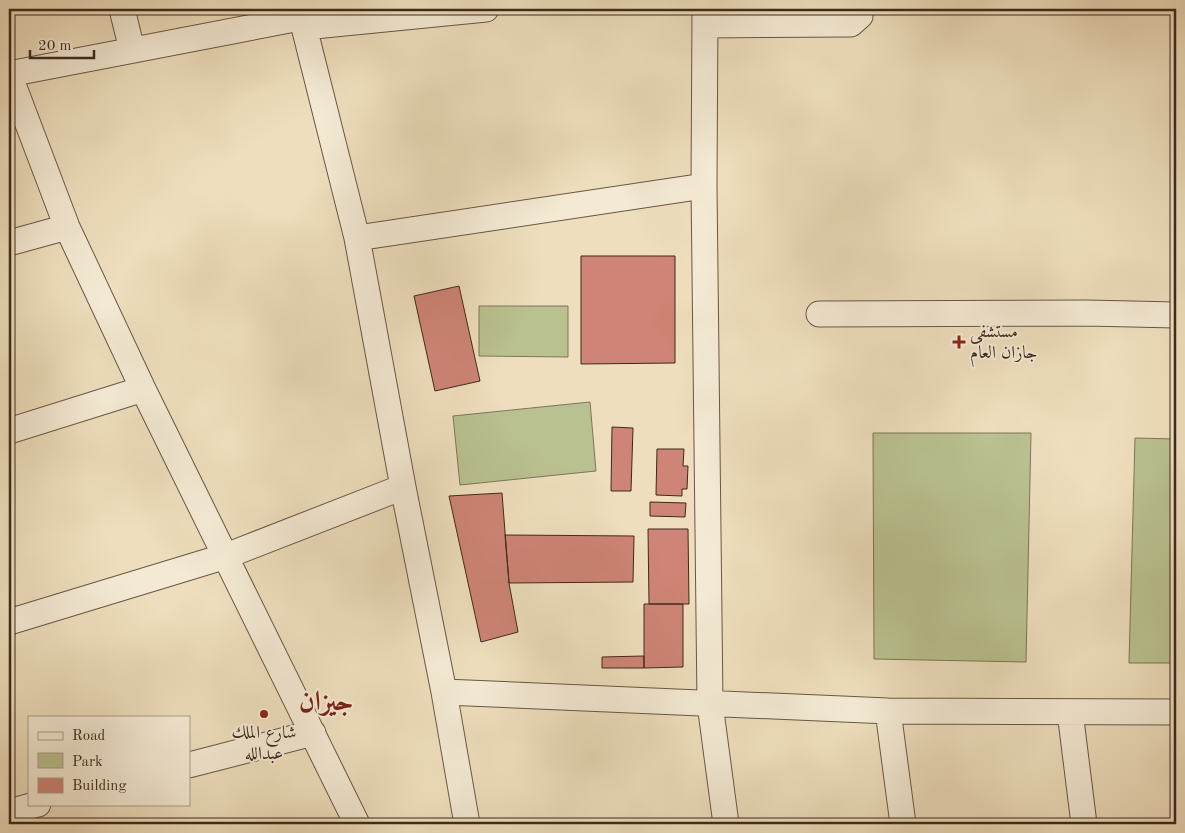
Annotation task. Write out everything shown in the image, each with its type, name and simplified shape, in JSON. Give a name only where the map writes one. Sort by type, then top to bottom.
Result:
[{"type":"street","points":[[122,9],[132,50]]},
{"type":"street","points":[[358,824],[143,388],[67,227],[9,74],[301,18],[484,9]]},
{"type":"street","points":[[726,824],[710,704],[704,186],[705,17],[801,17],[851,24],[860,16],[860,9]]},
{"type":"street","points":[[301,18],[357,238],[444,692],[466,824]]},
{"type":"street","points":[[357,238],[704,186]]},
{"type":"street","points":[[9,244],[67,227]]},
{"type":"street","points":[[819,314],[1087,313],[1176,315]]},
{"type":"street","points":[[9,431],[143,388]]},
{"type":"street","points":[[9,622],[226,556],[404,486]]},
{"type":"street","points":[[444,692],[888,710],[1176,712]]},
{"type":"street","points":[[888,710],[903,824]]},
{"type":"street","points":[[1070,712],[1084,824]]},
{"type":"street","points":[[190,765],[313,733]]},
{"type":"street","points":[[9,812],[31,806]]},
{"type":"green space","points":[[479,306],[568,306],[568,357],[479,356]]},
{"type":"green space","points":[[590,402],[596,471],[460,485],[453,416]]},
{"type":"green space","points":[[873,433],[1031,433],[1026,662],[874,659]]},
{"type":"green space","points":[[1135,438],[1176,439],[1176,663],[1129,663]]},
{"type":"building","points":[[581,256],[675,256],[675,363],[581,364]]},
{"type":"building","points":[[459,286],[480,381],[435,391],[414,296]]},
{"type":"building","points":[[612,427],[633,428],[631,491],[611,491]]},
{"type":"building","points":[[657,449],[684,449],[683,466],[688,466],[687,489],[682,489],[682,496],[656,495]]},
{"type":"building","points":[[502,493],[509,583],[518,632],[481,642],[449,496]]},
{"type":"building","points":[[650,502],[686,503],[685,517],[650,516]]},
{"type":"building","points":[[648,529],[688,529],[689,604],[649,604]]},
{"type":"building","points":[[505,535],[634,536],[633,582],[509,583]]},
{"type":"building","points":[[644,604],[683,604],[683,667],[644,668]]},
{"type":"building","points":[[644,656],[644,668],[602,668],[602,657]]},
{"type":"place","name":"مستشفى جازان العام","points":[[959,342]]},
{"type":"place","name":"شارع الملك عبدالله","points":[[264,714]]},
{"type":"district","name":"جيزان","points":[[326,703]]}]
